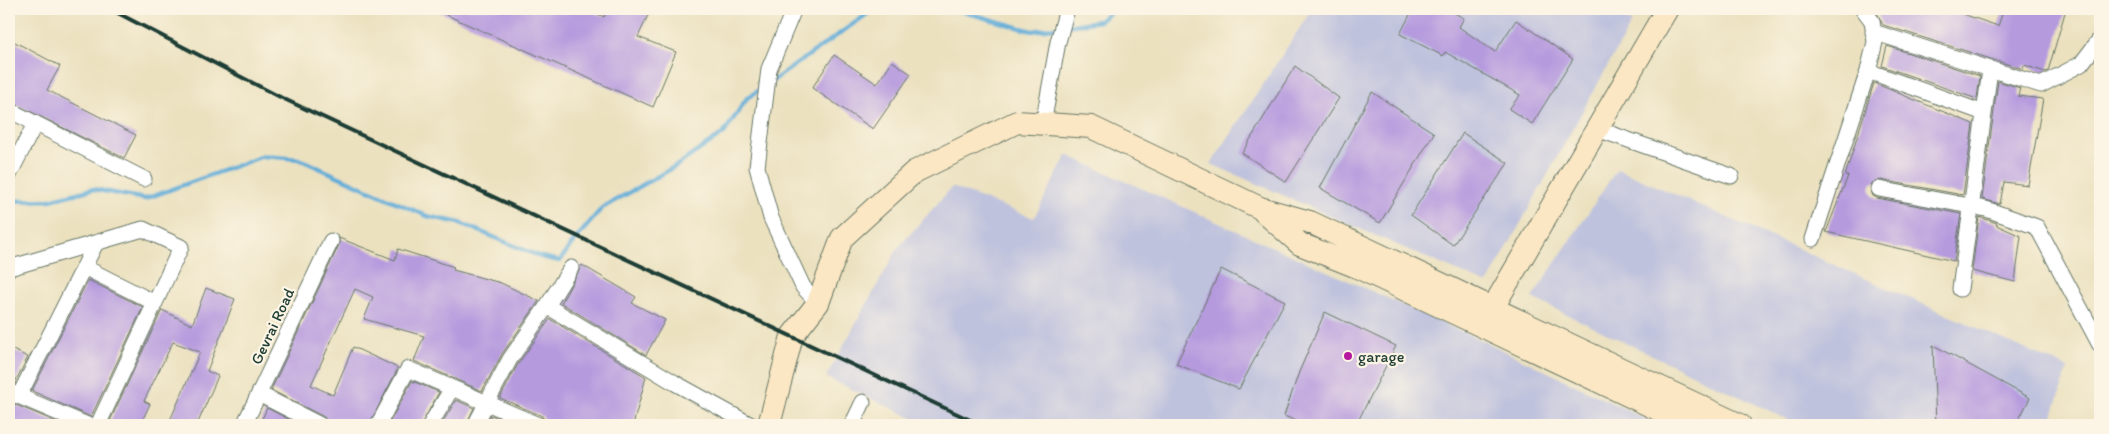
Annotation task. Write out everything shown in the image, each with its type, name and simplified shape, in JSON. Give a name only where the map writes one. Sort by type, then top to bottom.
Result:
[{"type":"street","points":[[794,9],[769,69],[767,98],[757,167],[770,218],[803,288],[818,303]]},
{"type":"street","points":[[1487,317],[1667,9]]},
{"type":"street","points":[[1813,239],[1868,71],[1875,42],[1872,21],[1863,9]]},
{"type":"street","points":[[1043,124],[1058,42],[1066,11]]},
{"type":"street","points":[[1873,32],[2042,85],[2081,64],[2100,39]]},
{"type":"street","points":[[1960,289],[1990,70]]},
{"type":"street","points":[[1868,71],[1984,113]]},
{"type":"street","points":[[9,110],[144,179]]},
{"type":"street","points":[[769,425],[792,336],[818,303],[842,238],[914,172],[1017,122],[1091,128],[1260,208],[1310,222],[1691,425]]},
{"type":"street","points":[[9,175],[35,124]]},
{"type":"street","points":[[1597,129],[1731,176]]},
{"type":"street","points":[[1879,189],[1971,206],[2037,227],[2100,345]]},
{"type":"street","points":[[9,268],[143,229],[181,247],[98,425]]},
{"type":"street","name":"Gevrai Road","points":[[244,425],[332,241]]},
{"type":"street","points":[[87,425],[14,394],[96,242]]},
{"type":"street","points":[[84,267],[155,303]]},
{"type":"street","points":[[475,425],[510,359],[571,268]]},
{"type":"street","points":[[547,306],[675,383],[751,425]]},
{"type":"street","points":[[1487,317],[1740,425]]},
{"type":"street","points":[[378,425],[408,369],[531,424]]},
{"type":"street","points":[[430,425],[452,388]]},
{"type":"street","points":[[259,394],[320,425]]},
{"type":"street","points":[[852,425],[863,402]]},
{"type":"shaded area","points":[[1312,9],[1607,9],[1632,22],[1487,284],[1211,164]]},
{"type":"shaded area","points":[[1067,155],[1492,345],[1658,425],[927,425],[826,377],[898,248],[952,187],[1034,218]]},
{"type":"shaded area","points":[[1617,169],[2068,368],[2053,416],[2073,425],[1799,425],[1532,298]]},
{"type":"building","points":[[433,9],[587,9],[604,17],[607,9],[651,9],[638,37],[676,52],[653,107]]},
{"type":"building","points":[[1413,9],[1446,9],[1464,18],[1459,27],[1495,52],[1516,20],[1573,59],[1532,124],[1509,109],[1520,95],[1445,52],[1443,56],[1400,34]]},
{"type":"building","points":[[1875,9],[1948,9],[1998,26],[2004,9],[2066,9],[2048,71],[2045,72],[2024,65],[2023,69],[1883,25]]},
{"type":"building","points":[[13,41],[60,66],[47,90],[136,135],[124,158],[9,101],[9,50]]},
{"type":"building","points":[[1887,46],[1980,76],[1977,99],[1882,66]]},
{"type":"building","points":[[834,55],[877,84],[892,61],[911,74],[873,129],[812,88]]},
{"type":"building","points":[[1295,66],[1339,98],[1286,182],[1242,153]]},
{"type":"building","points":[[1998,81],[2020,88],[2018,96],[2043,99],[2028,185],[2004,182],[2000,204],[1982,199]]},
{"type":"building","points":[[1874,83],[1973,124],[1963,195],[1881,180],[1872,183],[1870,188],[1873,196],[1877,198],[1961,214],[1954,261],[1826,232],[1848,176],[1845,176]]},
{"type":"building","points":[[1372,92],[1434,133],[1380,223],[1320,188]]},
{"type":"building","points":[[1463,133],[1508,163],[1453,245],[1411,215]]},
{"type":"building","points":[[1979,217],[1997,223],[1996,225],[2021,236],[2015,282],[1972,271]]},
{"type":"building","points":[[339,238],[395,260],[398,249],[454,267],[453,270],[501,283],[539,301],[502,354],[482,391],[414,361],[424,336],[364,319],[373,297],[355,289],[311,385],[333,395],[353,347],[398,368],[369,425],[329,425],[324,417],[271,390],[339,245]]},
{"type":"building","points":[[582,265],[636,297],[632,303],[665,320],[646,355],[561,303]]},
{"type":"building","points":[[1221,269],[1285,301],[1239,389],[1176,364]]},
{"type":"building","points":[[88,280],[143,307],[91,417],[32,391]]},
{"type":"building","points":[[206,288],[235,299],[207,371],[218,376],[197,425],[168,425],[200,352],[173,342],[144,401],[150,404],[140,425],[108,425],[162,310],[192,325]]},
{"type":"building","points":[[1325,312],[1396,346],[1356,425],[1306,425],[1284,416],[1299,372]]},
{"type":"building","points":[[550,319],[646,377],[633,425],[547,425],[542,416],[500,398],[518,364]]},
{"type":"building","points":[[1933,345],[2030,398],[2016,425],[1936,425]]},
{"type":"building","points":[[9,348],[28,357],[14,384],[9,383]]},
{"type":"building","points":[[412,381],[439,392],[421,425],[388,425]]},
{"type":"building","points":[[456,400],[474,408],[466,425],[441,425]]},
{"type":"building","points":[[9,402],[64,425],[9,425]]},
{"type":"building","points":[[267,408],[300,425],[259,425]]},
{"type":"building","points":[[491,415],[515,425],[485,425]]},
{"type":"waterway","points":[[771,82],[873,10],[888,9]]},
{"type":"waterway","points":[[943,9],[961,11],[1032,31],[1059,27]]},
{"type":"waterway","points":[[1066,26],[1099,21],[1115,9]]},
{"type":"waterway","points":[[9,201],[50,200],[93,189],[145,199],[263,156],[299,159],[427,216],[460,223],[541,257],[560,261],[602,208],[676,166],[724,133],[747,98],[762,88]]},
{"type":"railway","points":[[110,9],[282,98],[981,425]]},
{"type":"place","name":"garage","points":[[1348,356]]}]
